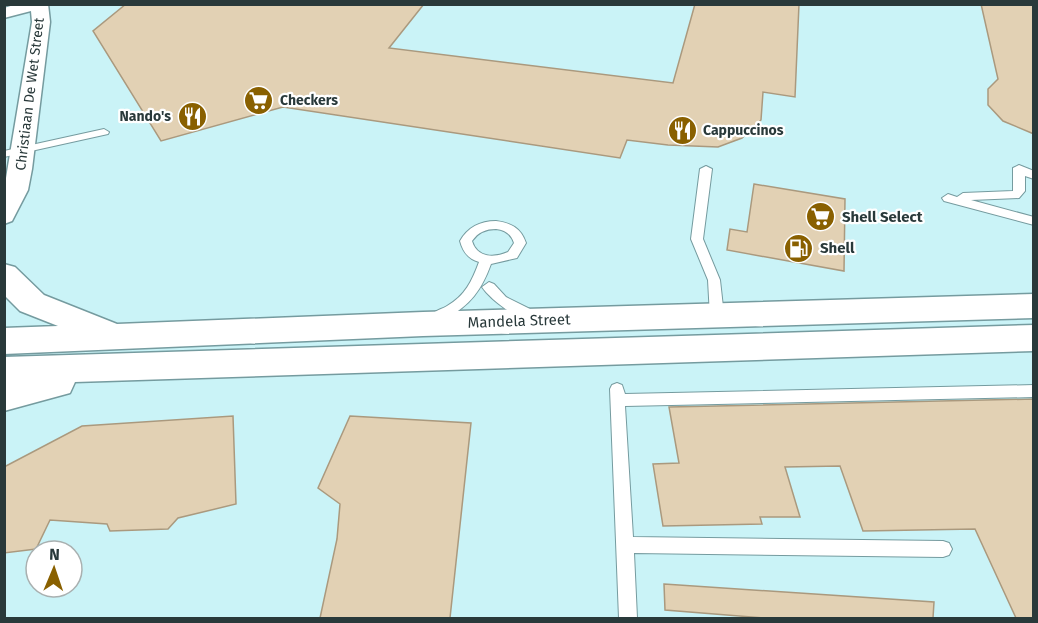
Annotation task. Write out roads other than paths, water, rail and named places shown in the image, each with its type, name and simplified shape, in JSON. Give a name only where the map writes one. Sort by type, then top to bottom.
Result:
[{"type":"main road","points":[[4,275],[32,303],[88,326],[124,352]]},
{"type":"main road","points":[[953,308],[1034,290]]},
{"type":"main road","name":"Mandela Street","points":[[4,371],[124,352],[423,324],[1034,306]]},
{"type":"main road","name":"Mandela Street","points":[[4,341],[124,352],[1026,340]]},
{"type":"main road","points":[[4,397],[124,352]]},
{"type":"street","points":[[4,13],[39,4]]},
{"type":"street","name":"Christiaan De Wet Street","points":[[4,216],[16,190],[14,152],[41,22],[39,4]]},
{"type":"lane","points":[[14,152],[104,132]]},
{"type":"lane","points":[[1033,220],[948,198],[1017,193],[1019,168],[1034,176]]},
{"type":"lane","points":[[706,169],[697,238],[714,280],[717,316]]},
{"type":"lane","points":[[423,324],[466,302],[478,284],[486,260]]},
{"type":"lane","points":[[489,287],[494,295],[518,311],[544,320]]},
{"type":"lane","points":[[628,618],[618,395],[1034,391]]},
{"type":"lane","points":[[625,545],[943,549]]},
{"type":"place","name":"Checkers","points":[[259,100]]},
{"type":"place","name":"Nando's","points":[[192,116]]},
{"type":"place","name":"Cappuccinos","points":[[682,130]]},
{"type":"place","name":"Shell Select","points":[[821,217]]},
{"type":"place","name":"Shell","points":[[799,248]]}]
